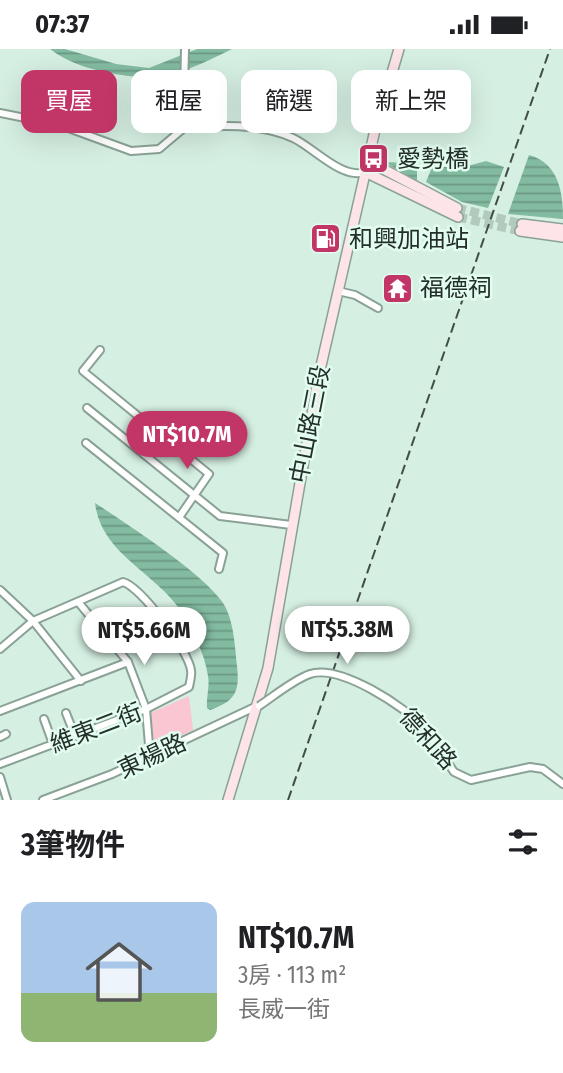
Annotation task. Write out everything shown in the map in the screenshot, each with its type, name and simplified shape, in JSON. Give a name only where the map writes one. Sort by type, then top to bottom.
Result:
[{"type":"street","name":"中山路三段","points":[[228,800],[258,706],[338,291],[365,172],[398,49]]},
{"type":"street","points":[[184,70],[185,50]]},
{"type":"street","points":[[0,113],[60,125],[131,151],[159,149],[184,128],[264,128],[292,138],[349,173],[365,172],[457,212],[368,161]]},
{"type":"street","points":[[563,229],[521,227],[563,237]]},
{"type":"street","points":[[338,291],[355,295],[378,309]]},
{"type":"street","points":[[100,350],[83,371],[209,474],[180,516]]},
{"type":"street","points":[[87,408],[219,516],[291,525]]},
{"type":"street","points":[[86,443],[223,553],[219,569]]},
{"type":"street","name":"維東二街","points":[[0,764],[146,709],[190,687],[191,670],[185,653],[131,584],[123,582],[79,603]]},
{"type":"street","points":[[0,590],[33,621],[81,681]]},
{"type":"street","points":[[0,649],[33,621],[79,603],[128,662],[146,709],[150,757]]},
{"type":"street","points":[[0,711],[128,662]]},
{"type":"street","name":"德和路","points":[[258,706],[310,674],[321,672],[373,688],[413,716],[454,772],[471,780],[530,767],[543,769],[563,784]]},
{"type":"street","name":"東楊路","points":[[43,800],[150,757],[258,706]]},
{"type":"street","points":[[66,713],[75,736]]},
{"type":"street","points":[[44,719],[53,744]]},
{"type":"street","points":[[0,777],[7,800]]},
{"type":"shaded area","points":[[50,49],[65,49],[116,64],[149,68],[197,49],[232,49],[185,70],[131,70],[131,76],[117,74],[117,70],[90,68]]},
{"type":"shaded area","points":[[529,155],[539,159],[553,172],[560,189],[563,219],[508,214]]},
{"type":"shaded area","points":[[486,161],[504,167],[488,208],[462,202],[426,182],[432,167],[464,167]]},
{"type":"shaded area","points":[[384,162],[413,163],[417,169],[417,181]]},
{"type":"shaded area","points":[[95,503],[182,564],[223,603],[232,625],[238,675],[234,694],[225,703],[210,710],[207,708],[209,684],[206,668],[201,651],[181,611],[107,536],[99,521]]},
{"type":"shaded area","points":[[189,696],[193,730],[155,748],[148,714]]},
{"type":"tunnel","points":[[457,208],[522,224]]},
{"type":"tunnel","points":[[458,217],[520,231]]},
{"type":"railway","points":[[288,800],[550,49]]},
{"type":"place","name":"愛勢橋","points":[[374,159]]},
{"type":"place","name":"和興加油站","points":[[326,239]]},
{"type":"place","name":"福德祠","points":[[397,288]]}]
